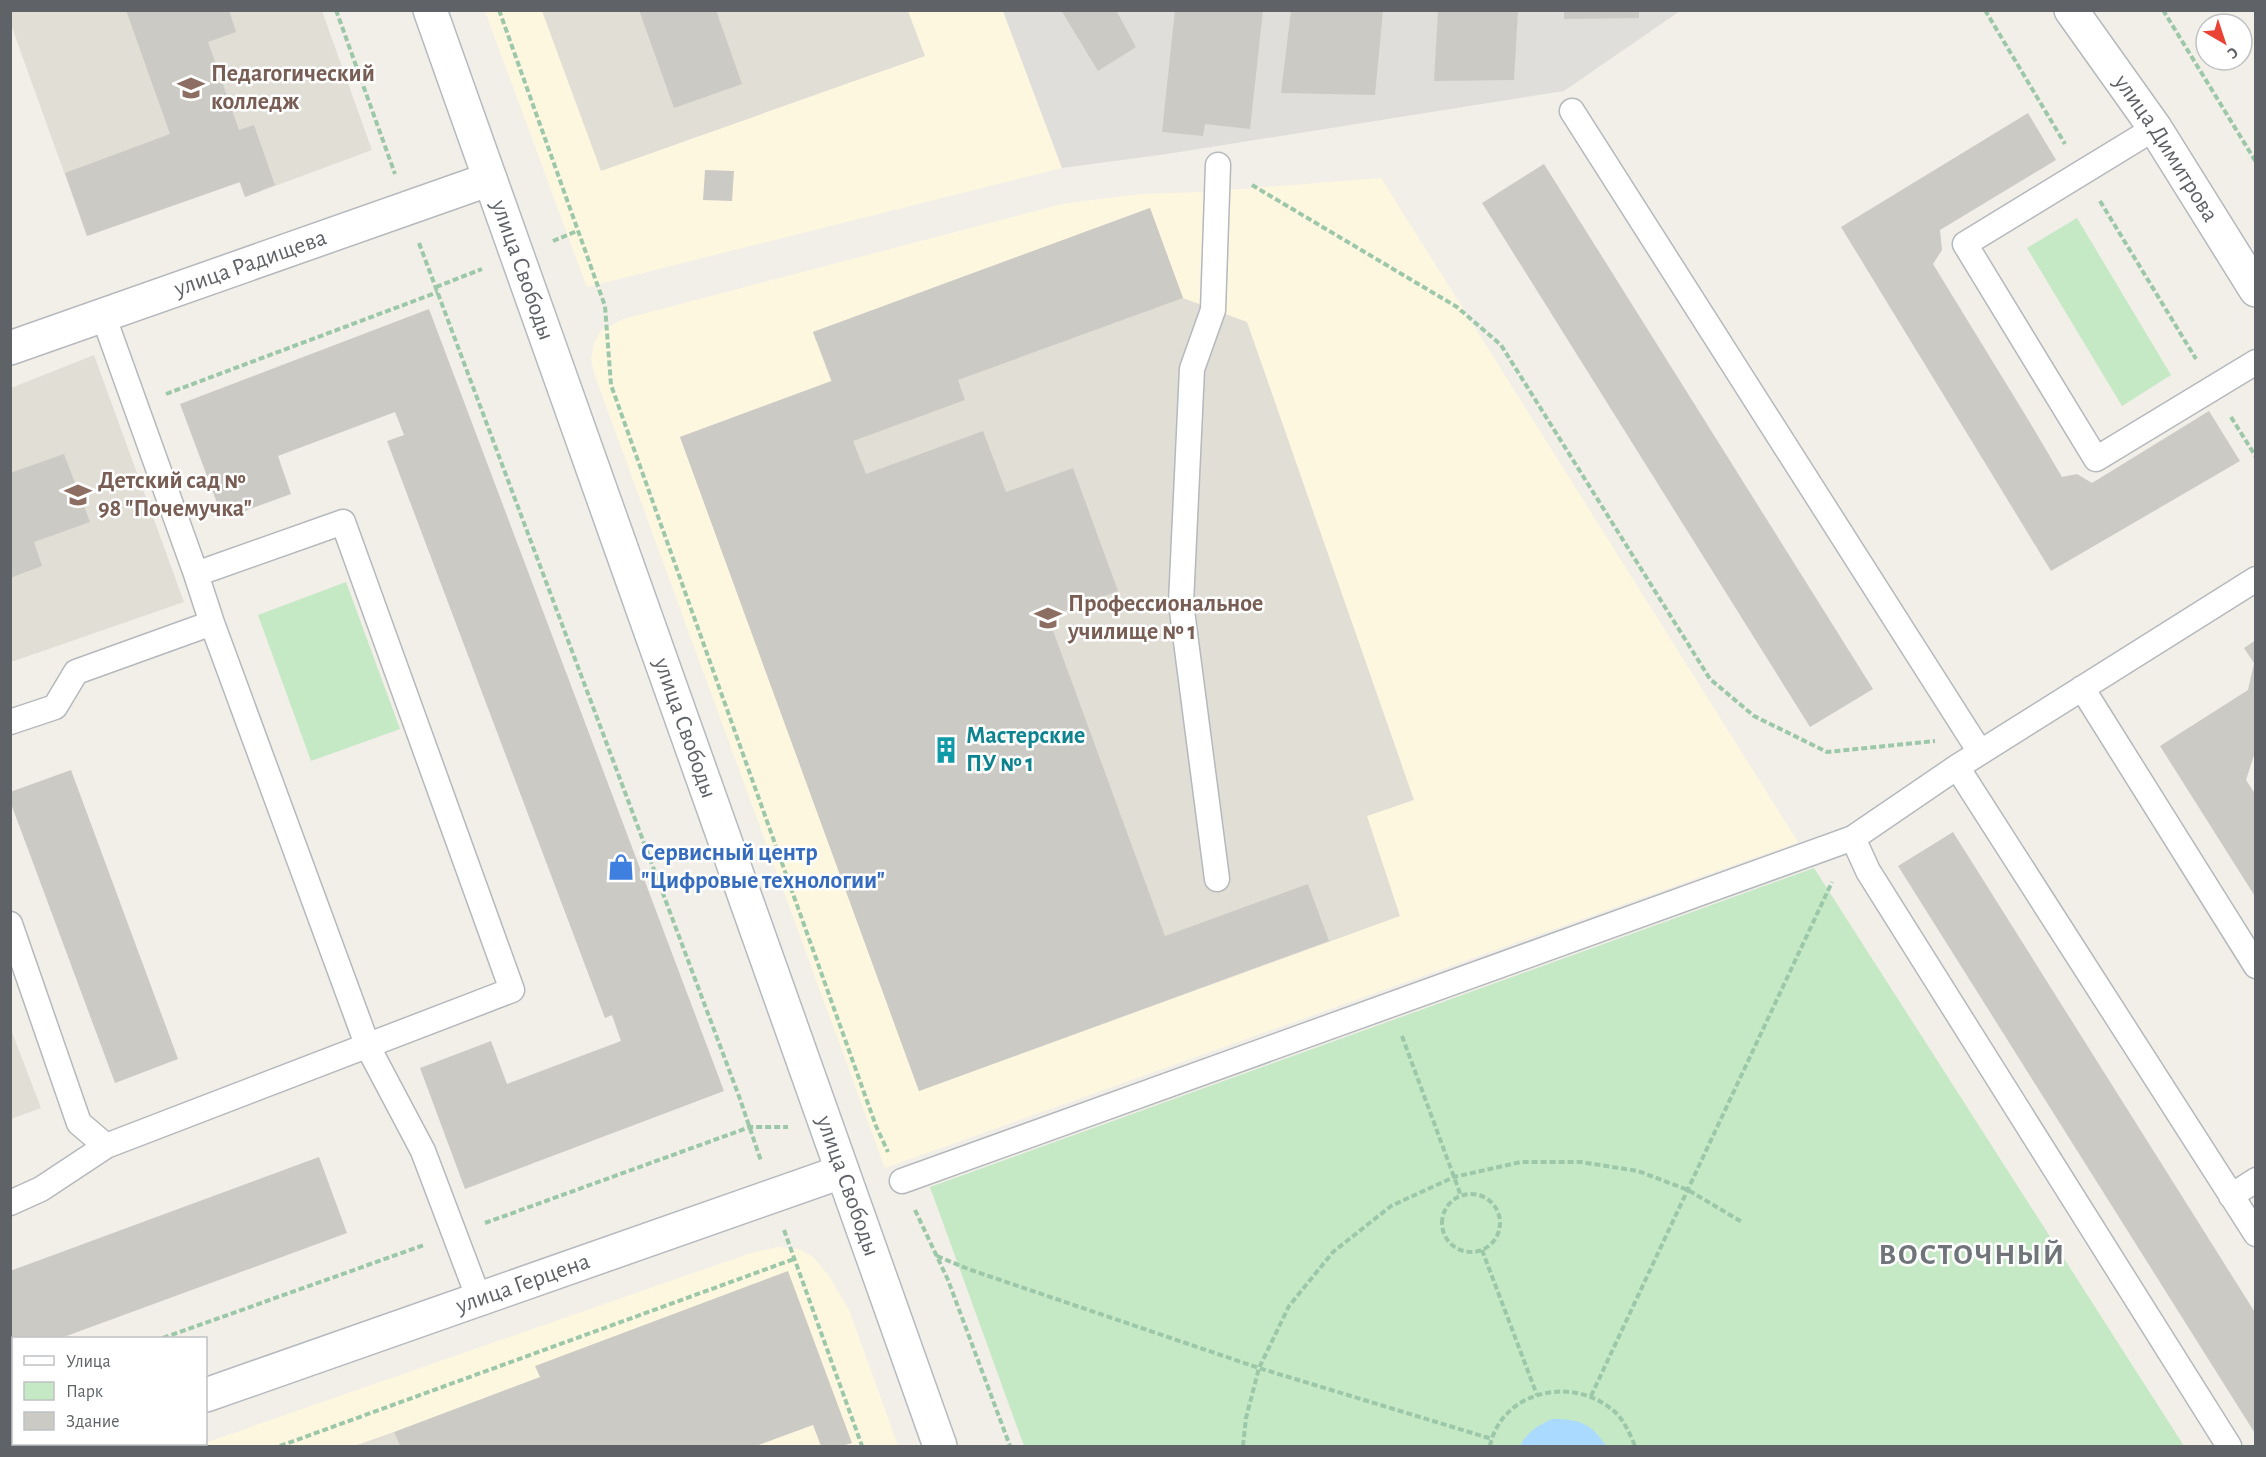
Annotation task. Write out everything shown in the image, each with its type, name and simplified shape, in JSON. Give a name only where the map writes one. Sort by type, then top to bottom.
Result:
[{"type":"main road","name":"улица Свободы","points":[[430,10],[940,1446]]},
{"type":"main road","name":"улица Димитрова","points":[[2071,10],[2155,128],[2256,290]]},
{"type":"main road","name":"улица Радищева","points":[[10,348],[490,179]]},
{"type":"main road","name":"улица Герцена","points":[[207,1395],[841,1172]]},
{"type":"lane","points":[[1572,111],[1975,745]]},
{"type":"lane","points":[[2155,128],[1965,244],[2096,459],[2256,362]]},
{"type":"lane","points":[[1217,879],[1181,603],[1192,369],[1213,310],[1218,165]]},
{"type":"lane","points":[[103,315],[212,623],[368,1047],[423,1151],[479,1299]]},
{"type":"lane","points":[[10,1203],[41,1189],[106,1146],[512,990],[344,522],[196,574]]},
{"type":"lane","points":[[902,1181],[1852,838],[1956,767],[1975,745],[2082,688],[2256,579]]},
{"type":"lane","points":[[10,722],[55,707],[76,672],[212,623]]},
{"type":"lane","points":[[2082,688],[2256,966]]},
{"type":"lane","points":[[1956,767],[2256,1234]]},
{"type":"lane","points":[[1852,838],[1868,871],[2229,1446]]},
{"type":"lane","points":[[10,924],[79,1123],[106,1146]]},
{"type":"lane","points":[[2231,1196],[2256,1180]]},
{"type":"path","points":[[336,10],[406,208],[750,1128],[794,1260],[862,1446]]},
{"type":"path","points":[[499,10],[605,306],[611,385],[876,1126],[948,1280],[1010,1446]]},
{"type":"path","points":[[1985,10],[2256,457]]},
{"type":"path","points":[[2163,10],[2256,162]]},
{"type":"path","points":[[1218,165],[1457,307],[1501,345],[1710,679],[1754,716],[1827,752],[1975,745]]},
{"type":"path","points":[[436,287],[517,255]]},
{"type":"path","points":[[135,406],[438,292]]},
{"type":"path","points":[[1591,1396],[1852,838]]},
{"type":"path","points":[[1390,1005],[1461,1196]]},
{"type":"path","points":[[167,1337],[750,1128],[876,1126]]},
{"type":"path","points":[[1243,1446],[1246,1418],[1259,1368],[1289,1306],[1333,1252],[1391,1206],[1454,1177],[1521,1162],[1581,1162],[1638,1171],[1688,1190],[1742,1222]]},
{"type":"path","points":[[1461,1196],[1481,1196],[1489,1201],[1499,1217],[1496,1237],[1482,1250],[1463,1251],[1455,1248],[1443,1233],[1442,1224],[1447,1207],[1461,1196]]},
{"type":"path","points":[[1482,1250],[1536,1395]]},
{"type":"path","points":[[937,1256],[968,1269],[1259,1368],[1492,1439]]},
{"type":"path","points":[[280,1446],[794,1260]]},
{"type":"path","points":[[1490,1446],[1504,1419],[1521,1402],[1536,1395],[1567,1390],[1591,1396],[1611,1408],[1627,1426],[1635,1446]]},
{"type":"shaded area","name":"Педагогический колледж","points":[[11,10],[322,11],[372,150],[245,197],[239,182],[87,236],[11,25]]},
{"type":"shaded area","points":[[485,11],[1003,11],[1062,168],[587,287]]},
{"type":"shaded area","points":[[542,11],[908,11],[925,56],[601,171]]},
{"type":"shaded area","points":[[1003,11],[1680,11],[1564,91],[1167,154],[1062,168]]},
{"type":"shaded area","points":[[1381,178],[1798,842],[885,1168],[595,376],[591,359],[594,343],[601,331],[623,319],[1062,204],[1140,194],[1204,192]]},
{"type":"shaded area","name":"Профессиональное училище № 1","points":[[1150,208],[1183,298],[1247,322],[1414,800],[1367,816],[1400,916],[919,1091],[680,437],[831,381],[813,332]]},
{"type":"shaded area","name":"Детский сад № 98 \"Почемучка\"","points":[[94,355],[184,602],[11,662],[11,388]]},
{"type":"shaded area","points":[[10,1027],[41,1108],[11,1119],[10,1119]]},
{"type":"shaded area","points":[[777,1247],[799,1249],[813,1257],[829,1276],[849,1310],[898,1446],[196,1446],[207,1445],[207,1442],[751,1253]]},
{"type":"shaded area","points":[[394,1432],[400,1446],[354,1446]]},
{"type":"green space","points":[[2077,218],[2171,375],[2122,406],[2027,248]]},
{"type":"green space","points":[[346,582],[400,729],[311,761],[258,615]]},
{"type":"green space","points":[[1814,868],[2184,1446],[1024,1446],[930,1187]]},
{"type":"water","points":[[1552,1419],[1577,1421],[1584,1424],[1595,1432],[1606,1446],[1520,1446],[1533,1430]]},
{"type":"building","points":[[126,10],[229,10],[236,32],[208,42],[239,130],[254,125],[275,185],[245,197],[240,182],[87,236],[65,173],[170,134]]},
{"type":"building","points":[[639,10],[716,10],[742,84],[674,108]]},
{"type":"building","points":[[1061,10],[1116,10],[1136,47],[1098,71]]},
{"type":"building","points":[[1175,10],[1263,10],[1250,129],[1205,124],[1203,136],[1162,132]]},
{"type":"building","points":[[1291,10],[1383,10],[1375,95],[1281,93]]},
{"type":"building","points":[[1438,10],[1518,10],[1514,80],[1434,81]]},
{"type":"building","points":[[1564,10],[1639,10],[1639,18],[1564,19]]},
{"type":"building","points":[[2028,113],[2056,160],[1940,230],[1942,250],[1933,264],[2062,477],[2077,474],[2092,483],[2209,411],[2240,461],[2051,571],[1841,227]]},
{"type":"building","points":[[1544,164],[1873,689],[1810,727],[1482,203]]},
{"type":"building","points":[[705,170],[734,171],[732,201],[703,200]]},
{"type":"building","name":"Мастерские ПУ № 1","points":[[1150,208],[1183,298],[958,380],[965,400],[853,441],[866,474],[983,431],[1006,492],[1073,468],[1118,591],[1048,617],[1165,936],[1308,884],[1329,941],[919,1091],[680,437],[832,381],[813,332]]},
{"type":"building","points":[[429,309],[724,1091],[465,1189],[420,1068],[491,1041],[507,1084],[621,1041],[612,1015],[605,1018],[387,441],[404,435],[395,412],[278,456],[291,494],[223,519],[180,404]]},
{"type":"building","points":[[64,454],[90,522],[34,542],[42,566],[10,578],[10,473]]},
{"type":"building","points":[[2256,640],[2256,749],[2246,780],[2256,795],[2256,898],[2160,746],[2248,690],[2254,663],[2244,648]]},
{"type":"building","points":[[71,770],[178,1059],[115,1083],[10,801],[10,792]]},
{"type":"building","points":[[1953,832],[2256,1314],[2256,1435],[1898,866]]},
{"type":"building","points":[[319,1157],[347,1233],[64,1337],[12,1337],[12,1356],[10,1357],[10,1271]]},
{"type":"building","points":[[788,1271],[852,1443],[842,1446],[821,1446],[813,1425],[756,1446],[400,1446],[394,1432],[540,1377],[535,1366]]},
{"type":"place","name":"Педагогический колледж","points":[[191,88]]},
{"type":"place","name":"Детский сад № 98 \"Почемучка\"","points":[[78,495]]},
{"type":"place","name":"Профессиональное училище № 1","points":[[1048,618]]},
{"type":"place","name":"Мастерские ПУ № 1","points":[[946,750]]},
{"type":"place","name":"Сервисный центр \"Цифровые технологии\"","points":[[621,867]]},
{"type":"district","name":"ВОСТОЧНЫЙ","points":[[1972,1255]]}]
